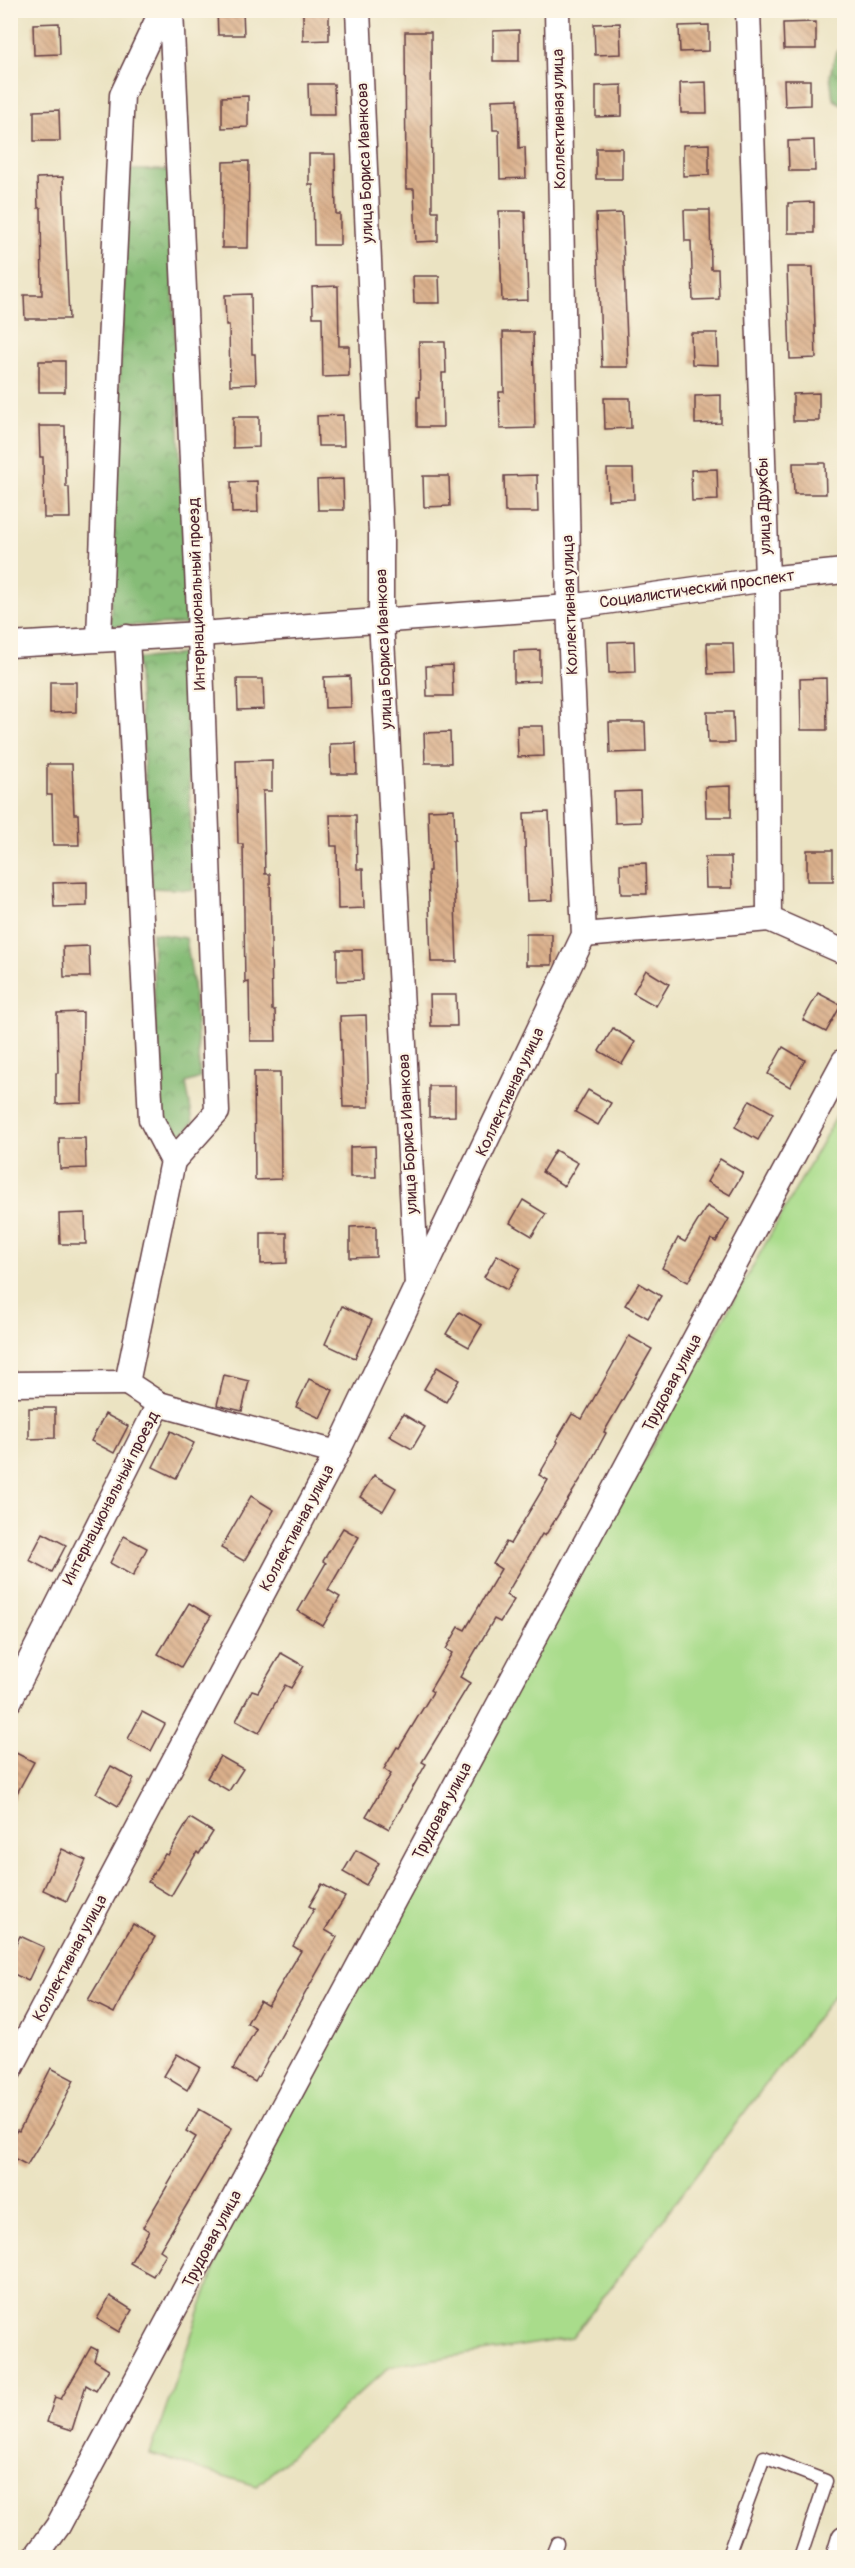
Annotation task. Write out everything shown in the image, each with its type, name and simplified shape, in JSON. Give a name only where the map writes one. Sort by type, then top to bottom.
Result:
[{"type":"street","points":[[99,639],[122,95],[162,10]]},
{"type":"street","name":"Интернациональный проезд","points":[[171,10],[200,634],[217,1112],[173,1161]]},
{"type":"street","name":"улица Бориса Иванкова","points":[[358,10],[381,533],[381,621],[417,1287]]},
{"type":"street","name":"Коллективная улица","points":[[10,2070],[337,1453],[584,935],[569,607],[557,10]]},
{"type":"street","name":"улица Дружбы","points":[[748,10],[766,579],[768,920]]},
{"type":"street","name":"Социалистический проспект","points":[[10,645],[200,634],[569,607],[766,579],[844,571]]},
{"type":"street","points":[[10,1384],[127,1383],[173,1161],[151,1119],[127,637]]},
{"type":"street","points":[[584,935],[768,920],[844,951]]},
{"type":"street","name":"Трудовая улица","points":[[35,2558],[58,2526],[844,1061]]},
{"type":"street","name":"Интернациональный проезд","points":[[10,1700],[159,1404],[127,1383]]},
{"type":"street","points":[[159,1404],[337,1453]]},
{"type":"street","points":[[838,2558],[844,2538]]},
{"type":"lane","points":[[728,2558],[764,2457],[826,2481],[800,2558]]},
{"type":"lane","points":[[551,2558],[557,2543]]},
{"type":"green space","points":[[844,47],[844,106],[833,99],[830,75],[836,52]]},
{"type":"green space","points":[[128,170],[168,170],[187,624],[110,626]]},
{"type":"green space","points":[[184,654],[193,890],[152,888],[137,659]]},
{"type":"green space","points":[[152,933],[186,938],[193,982],[200,1078],[186,1083],[193,1122],[186,1131],[172,1137],[159,1119]]},
{"type":"green space","points":[[844,1103],[844,1982],[572,2338],[390,2366],[257,2486],[150,2454],[250,2166]]},
{"type":"building","points":[[217,10],[243,10],[244,35],[218,35]]},
{"type":"building","points":[[303,10],[329,10],[329,40],[303,41]]},
{"type":"building","points":[[816,22],[816,49],[784,49],[783,23]]},
{"type":"building","points":[[59,23],[60,54],[34,55],[33,24]]},
{"type":"building","points":[[620,23],[621,54],[595,55],[594,24]]},
{"type":"building","points":[[709,25],[709,51],[680,52],[679,26]]},
{"type":"building","points":[[519,30],[519,61],[493,61],[493,31]]},
{"type":"building","points":[[405,32],[431,32],[432,211],[438,211],[438,241],[416,242],[414,189],[406,189]]},
{"type":"building","points":[[784,80],[810,80],[810,105],[785,106]]},
{"type":"building","points":[[706,82],[707,113],[681,113],[680,83]]},
{"type":"building","points":[[308,84],[334,84],[335,115],[309,115]]},
{"type":"building","points":[[622,85],[622,116],[596,117],[596,86]]},
{"type":"building","points":[[248,96],[248,127],[222,128],[222,97]]},
{"type":"building","points":[[518,99],[519,148],[525,147],[526,178],[500,179],[499,130],[493,130],[492,100]]},
{"type":"building","points":[[59,110],[60,141],[34,141],[34,111]]},
{"type":"building","points":[[814,140],[815,171],[789,171],[788,141]]},
{"type":"building","points":[[709,144],[709,175],[683,176],[683,145]]},
{"type":"building","points":[[596,148],[622,148],[622,179],[596,179]]},
{"type":"building","points":[[309,154],[335,154],[336,214],[340,214],[340,245],[314,245],[313,185],[309,185]]},
{"type":"building","points":[[249,161],[248,248],[222,248],[223,162]]},
{"type":"building","points":[[63,177],[69,319],[25,319],[24,295],[42,295],[41,208],[38,208],[37,178]]},
{"type":"building","points":[[814,202],[814,233],[788,233],[788,203]]},
{"type":"building","points":[[684,210],[710,210],[711,269],[718,269],[719,299],[693,300],[691,241],[685,241]]},
{"type":"building","points":[[499,211],[525,211],[528,300],[502,301]]},
{"type":"building","points":[[622,213],[628,367],[602,367],[596,214]]},
{"type":"building","points":[[787,267],[813,267],[816,358],[790,359]]},
{"type":"building","points":[[413,276],[439,276],[440,303],[414,303]]},
{"type":"building","points":[[338,286],[339,346],[349,346],[349,376],[323,377],[322,317],[313,317],[312,287]]},
{"type":"building","points":[[251,294],[252,354],[255,354],[256,384],[230,385],[229,325],[226,325],[225,295]]},
{"type":"building","points":[[503,332],[533,332],[535,428],[500,429],[499,392],[504,392]]},
{"type":"building","points":[[691,333],[717,333],[718,365],[692,364]]},
{"type":"building","points":[[419,342],[445,342],[446,373],[442,373],[443,427],[417,427],[417,397],[420,397]]},
{"type":"building","points":[[39,361],[65,361],[65,392],[39,392]]},
{"type":"building","points":[[819,393],[819,421],[793,421],[793,394]]},
{"type":"building","points":[[721,395],[721,423],[695,424],[695,396]]},
{"type":"building","points":[[604,398],[630,398],[631,428],[605,429]]},
{"type":"building","points":[[343,415],[344,446],[318,446],[317,416]]},
{"type":"building","points":[[233,417],[259,417],[259,447],[233,448]]},
{"type":"building","points":[[39,426],[65,426],[66,487],[69,487],[70,518],[44,518],[43,457],[40,457]]},
{"type":"building","points":[[793,463],[825,463],[826,494],[794,494]]},
{"type":"building","points":[[607,469],[633,469],[634,499],[608,500]]},
{"type":"building","points":[[717,469],[718,500],[692,501],[691,470]]},
{"type":"building","points":[[537,475],[538,512],[505,512],[504,476]]},
{"type":"building","points":[[423,476],[449,476],[450,506],[424,507]]},
{"type":"building","points":[[343,479],[344,510],[318,510],[317,480]]},
{"type":"building","points":[[257,481],[258,512],[232,513],[231,482]]},
{"type":"building","points":[[634,641],[635,672],[609,673],[608,642]]},
{"type":"building","points":[[707,643],[733,643],[734,673],[708,674]]},
{"type":"building","points":[[540,650],[540,681],[514,682],[514,651]]},
{"type":"building","points":[[452,665],[453,696],[427,696],[426,666]]},
{"type":"building","points":[[350,676],[351,707],[325,708],[324,677]]},
{"type":"building","points":[[826,678],[827,730],[801,730],[800,679]]},
{"type":"building","points":[[237,679],[263,679],[264,709],[238,710]]},
{"type":"building","points":[[50,682],[76,682],[76,712],[50,713]]},
{"type":"building","points":[[707,712],[733,712],[734,743],[708,743]]},
{"type":"building","points":[[609,722],[645,722],[646,752],[610,753]]},
{"type":"building","points":[[517,726],[543,726],[544,756],[518,757]]},
{"type":"building","points":[[450,732],[451,763],[425,763],[424,733]]},
{"type":"building","points":[[356,743],[357,774],[331,774],[330,744]]},
{"type":"building","points":[[272,760],[272,791],[263,791],[265,874],[270,874],[272,1010],[275,1010],[276,1041],[250,1041],[249,982],[245,983],[243,844],[238,844],[236,761]]},
{"type":"building","points":[[47,764],[72,764],[74,814],[78,814],[79,845],[53,845],[52,795],[47,795]]},
{"type":"building","points":[[731,786],[731,817],[706,817],[705,787]]},
{"type":"building","points":[[640,791],[641,822],[615,823],[614,792]]},
{"type":"building","points":[[454,809],[457,962],[431,962],[428,810]]},
{"type":"building","points":[[549,812],[553,900],[527,901],[524,813]]},
{"type":"building","points":[[330,815],[356,815],[357,869],[363,869],[364,908],[338,909],[337,846],[331,846]]},
{"type":"building","points":[[807,850],[833,850],[833,881],[807,881]]},
{"type":"building","points":[[705,857],[731,857],[732,888],[706,888]]},
{"type":"building","points":[[646,863],[647,894],[621,894],[620,864]]},
{"type":"building","points":[[87,882],[87,906],[54,907],[53,883]]},
{"type":"building","points":[[526,934],[552,934],[552,965],[526,965]]},
{"type":"building","points":[[89,946],[90,977],[64,977],[63,947]]},
{"type":"building","points":[[337,950],[362,950],[363,980],[337,981]]},
{"type":"building","points":[[646,970],[669,984],[656,1006],[633,993]]},
{"type":"building","points":[[818,993],[841,1005],[826,1032],[803,1020]]},
{"type":"building","points":[[430,995],[456,995],[457,1026],[431,1026]]},
{"type":"building","points":[[83,1012],[82,1103],[56,1104],[57,1013]]},
{"type":"building","points":[[366,1015],[369,1107],[343,1107],[340,1016]]},
{"type":"building","points":[[613,1028],[635,1042],[622,1064],[599,1051]]},
{"type":"building","points":[[783,1047],[805,1060],[790,1087],[768,1074]]},
{"type":"building","points":[[254,1072],[280,1072],[281,1179],[255,1180]]},
{"type":"building","points":[[429,1086],[455,1086],[455,1116],[429,1117]]},
{"type":"building","points":[[588,1090],[611,1103],[598,1125],[575,1112]]},
{"type":"building","points":[[750,1100],[773,1113],[758,1140],[735,1127]]},
{"type":"building","points":[[59,1138],[85,1138],[86,1168],[60,1169]]},
{"type":"building","points":[[375,1146],[376,1177],[350,1177],[350,1147]]},
{"type":"building","points":[[555,1150],[578,1163],[564,1186],[542,1172]]},
{"type":"building","points":[[720,1159],[743,1173],[730,1195],[707,1182]]},
{"type":"building","points":[[523,1200],[546,1214],[532,1236],[510,1223]]},
{"type":"building","points":[[707,1206],[729,1219],[716,1242],[711,1239],[688,1282],[662,1268],[678,1238],[685,1242]]},
{"type":"building","points":[[85,1213],[86,1244],[60,1244],[59,1214]]},
{"type":"building","points":[[376,1226],[376,1257],[350,1258],[350,1227]]},
{"type":"building","points":[[261,1233],[287,1233],[287,1263],[261,1264]]},
{"type":"building","points":[[497,1255],[520,1268],[507,1290],[484,1277]]},
{"type":"building","points":[[639,1283],[661,1296],[648,1318],[625,1305]]},
{"type":"building","points":[[342,1306],[372,1320],[355,1358],[325,1344]]},
{"type":"building","points":[[459,1312],[482,1325],[469,1347],[446,1334]]},
{"type":"building","points":[[629,1336],[652,1349],[604,1432],[606,1433],[585,1472],[545,1536],[542,1534],[506,1595],[514,1600],[500,1622],[494,1619],[460,1677],[470,1683],[422,1762],[426,1764],[389,1829],[366,1816],[391,1774],[384,1769],[433,1692],[430,1690],[452,1653],[446,1649],[459,1627],[465,1630],[501,1569],[493,1564],[506,1542],[510,1544],[548,1480],[539,1475],[558,1442],[556,1441],[572,1414],[582,1419]]},
{"type":"building","points":[[437,1367],[459,1380],[446,1402],[424,1389]]},
{"type":"building","points":[[224,1375],[249,1381],[242,1411],[217,1405]]},
{"type":"building","points":[[309,1379],[333,1390],[320,1418],[296,1407]]},
{"type":"building","points":[[29,1408],[55,1408],[55,1438],[29,1439]]},
{"type":"building","points":[[105,1414],[128,1426],[114,1453],[91,1441]]},
{"type":"building","points":[[403,1414],[425,1427],[412,1449],[389,1436]]},
{"type":"building","points":[[171,1431],[194,1443],[176,1478],[153,1467]]},
{"type":"building","points":[[374,1475],[396,1488],[383,1511],[360,1497]]},
{"type":"building","points":[[251,1496],[274,1510],[244,1561],[221,1548]]},
{"type":"building","points":[[343,1528],[359,1537],[328,1590],[340,1597],[323,1626],[298,1611],[326,1563],[323,1561]]},
{"type":"building","points":[[43,1533],[66,1545],[52,1572],[29,1560]]},
{"type":"building","points":[[124,1536],[147,1548],[133,1576],[110,1563]]},
{"type":"building","points":[[189,1603],[211,1616],[181,1667],[158,1654]]},
{"type":"building","points":[[281,1653],[304,1666],[291,1688],[285,1685],[259,1733],[236,1721],[252,1690],[258,1692]]},
{"type":"building","points":[[142,1712],[165,1724],[151,1751],[128,1739]]},
{"type":"building","points":[[10,1750],[34,1762],[10,1806]]},
{"type":"building","points":[[220,1756],[243,1769],[229,1791],[207,1778]]},
{"type":"building","points":[[111,1766],[134,1779],[118,1806],[96,1793]]},
{"type":"building","points":[[190,1818],[213,1832],[199,1854],[197,1852],[171,1896],[148,1882],[165,1854],[168,1855]]},
{"type":"building","points":[[62,1849],[86,1860],[67,1901],[43,1890]]},
{"type":"building","points":[[356,1850],[379,1863],[366,1885],[343,1872]]},
{"type":"building","points":[[322,1884],[345,1897],[325,1930],[337,1937],[255,2082],[233,2069],[256,2029],[247,2023],[260,2001],[268,2006],[301,1951],[293,1946],[314,1909],[309,1906]]},
{"type":"building","points":[[133,1924],[155,1937],[114,2013],[88,2000]]},
{"type":"building","points":[[20,1936],[44,1947],[28,1981],[10,1972],[10,1957]]},
{"type":"building","points":[[177,2054],[200,2067],[187,2090],[164,2076]]},
{"type":"building","points":[[51,2068],[74,2080],[55,2119],[27,2165],[10,2156],[10,2141],[17,2130],[19,2131]]},
{"type":"building","points":[[199,2109],[232,2128],[160,2250],[166,2254],[153,2276],[130,2263],[149,2231],[143,2227],[196,2137],[186,2131]]},
{"type":"building","points":[[110,2296],[132,2310],[119,2332],[97,2319]]},
{"type":"building","points":[[91,2347],[97,2350],[94,2360],[109,2369],[96,2391],[86,2385],[72,2430],[47,2422],[55,2397],[61,2399]]}]
